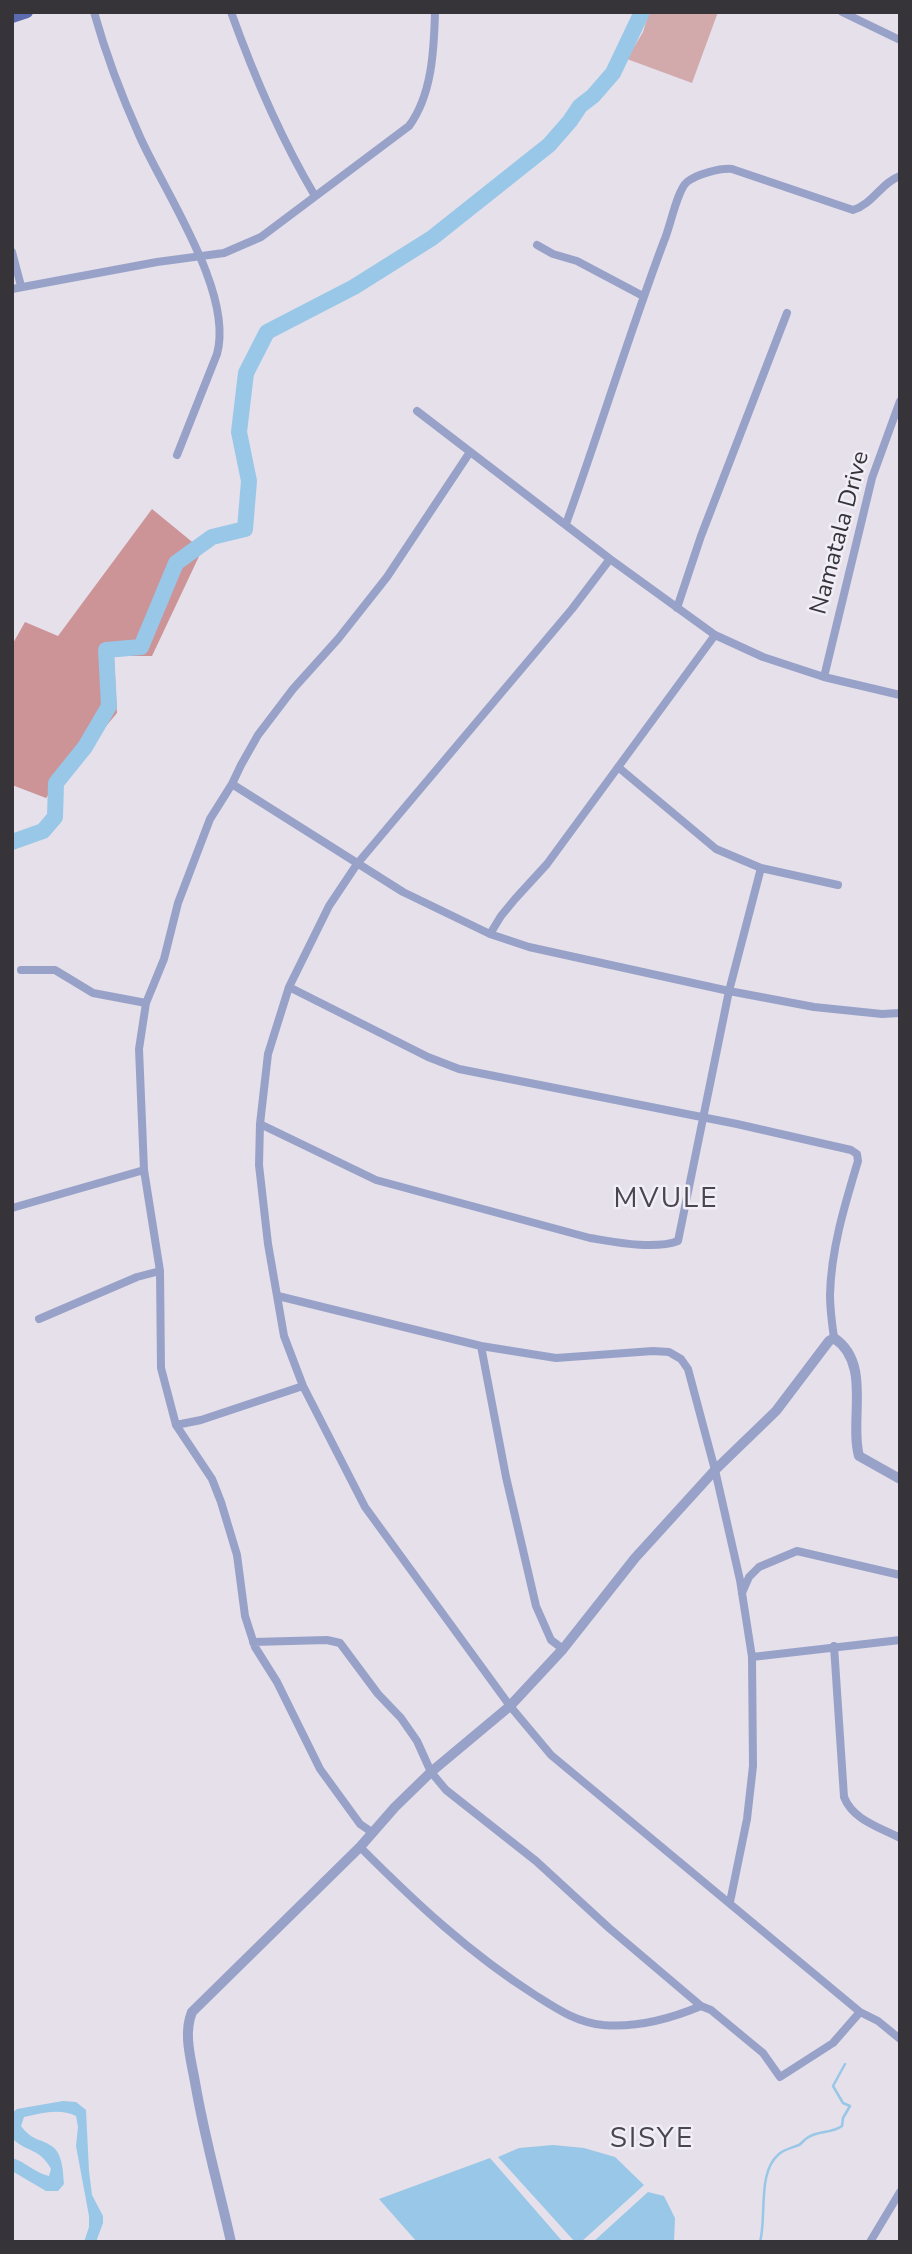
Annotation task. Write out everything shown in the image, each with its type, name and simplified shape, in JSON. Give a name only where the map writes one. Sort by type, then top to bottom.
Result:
[{"type":"main road","points":[[12,17],[27,12]]},
{"type":"street","points":[[94,12],[104,48],[141,139],[201,258],[219,323],[220,343],[177,455]]},
{"type":"street","points":[[231,12],[263,96],[290,155],[315,197]]},
{"type":"street","points":[[12,252],[17,288],[158,262],[201,258],[224,253],[261,237],[401,134],[416,116],[429,76],[434,48],[435,12]]},
{"type":"street","points":[[842,12],[900,40]]},
{"type":"street","points":[[566,524],[643,296],[679,195],[686,183],[713,170],[732,169],[853,210],[871,202],[891,181],[900,176]]},
{"type":"street","points":[[537,245],[553,254],[577,261],[643,296]]},
{"type":"street","points":[[677,608],[701,536],[787,313]]},
{"type":"street","name":"Namatala Drive","points":[[824,677],[872,478],[900,401]]},
{"type":"street","points":[[417,411],[610,559],[715,635],[763,657],[824,677],[900,695]]},
{"type":"street","points":[[373,1833],[360,1824],[320,1769],[253,1642],[242,1600],[237,1555],[212,1479],[176,1425],[161,1368],[160,1272],[145,1170],[139,1049],[146,1003],[164,959],[178,903],[210,819],[233,784],[258,735],[387,577],[470,452]]},
{"type":"street","points":[[610,559],[572,609],[357,864],[329,906],[289,987],[268,1054],[260,1124],[261,1178],[268,1244],[284,1336],[303,1386],[365,1507],[510,1706],[551,1755],[860,2012],[878,2021],[900,2039]]},
{"type":"street","points":[[490,934],[514,899],[547,864],[715,635]]},
{"type":"street","points":[[618,767],[716,849],[761,868],[838,885]]},
{"type":"street","points":[[233,784],[403,892],[490,934],[529,947],[729,991],[814,1006],[882,1014],[900,1013]]},
{"type":"street","points":[[260,1124],[376,1180],[590,1238],[625,1243],[669,1244],[678,1241],[729,991],[761,868]]},
{"type":"street","points":[[21,970],[55,970],[93,993],[146,1003]]},
{"type":"street","points":[[289,987],[428,1057],[459,1069],[703,1117],[851,1150],[857,1154],[858,1161],[845,1203],[832,1269],[830,1298],[834,1338],[849,1357],[857,1381],[856,1443],[859,1456],[900,1479]]},
{"type":"street","points":[[12,1208],[145,1170]]},
{"type":"street","points":[[39,1320],[137,1277],[160,1272]]},
{"type":"street","points":[[278,1296],[481,1346],[556,1358],[583,1358],[653,1350],[669,1352],[681,1359],[688,1370],[715,1470],[743,1593],[751,1657],[753,1766],[747,1819],[730,1902]]},
{"type":"street","points":[[231,2242],[204,2137],[188,2039],[192,2012],[360,1847],[431,1772],[510,1706],[563,1649],[635,1558],[715,1470],[776,1411],[834,1338]]},
{"type":"street","points":[[481,1346],[506,1477],[536,1606],[551,1640],[563,1649]]},
{"type":"street","points":[[176,1425],[201,1420],[303,1386]]},
{"type":"street","points":[[743,1593],[750,1577],[759,1567],[797,1551],[900,1575]]},
{"type":"street","points":[[253,1642],[327,1640],[340,1643],[378,1694],[401,1718],[417,1741],[431,1772],[446,1790],[536,1861],[609,1928],[701,2006],[711,2010],[763,2053],[780,2077],[833,2043],[860,2012]]},
{"type":"street","points":[[751,1657],[900,1640]]},
{"type":"street","points":[[834,1646],[844,1797],[848,1808],[858,1816],[900,1838]]},
{"type":"street","points":[[360,1847],[419,1906],[469,1949],[496,1970],[571,2017],[601,2025],[622,2026],[654,2022],[701,2006]]},
{"type":"street","points":[[870,2242],[899,2197]]},
{"type":"shaded area","points":[[649,12],[718,12],[692,83],[627,59],[643,32]]},
{"type":"shaded area","points":[[152,509],[202,550],[152,656],[114,656],[117,713],[46,798],[12,785],[12,645],[25,622],[58,636]]},
{"type":"water","points":[[63,2101],[76,2102],[86,2110],[92,2195],[103,2216],[96,2242],[84,2242],[89,2216],[76,2146],[76,2116],[64,2112],[44,2113],[24,2117],[21,2126],[33,2137],[53,2147],[59,2155],[64,2184],[58,2191],[46,2191],[12,2171],[12,2158],[49,2176],[51,2169],[43,2157],[13,2139],[12,2113],[17,2109]]},
{"type":"water","points":[[553,2145],[584,2148],[615,2157],[644,2185],[581,2242],[575,2242],[498,2157],[519,2148]]},
{"type":"water","points":[[490,2158],[563,2242],[417,2242],[379,2199]]},
{"type":"water","points":[[648,2192],[664,2196],[675,2218],[674,2242],[593,2242]]},
{"type":"waterway","points":[[12,842],[43,831],[55,817],[56,783],[85,747],[109,706],[106,650],[141,647],[176,563],[212,537],[245,529],[249,481],[239,432],[246,373],[267,332],[354,287],[432,238],[549,145],[580,106],[593,96],[613,73],[642,12]]},
{"type":"waterway","points":[[760,2242],[765,2183],[772,2162],[781,2152],[799,2145],[811,2136],[842,2126],[850,2106],[843,2103],[833,2086],[845,2064]]},
{"type":"district","name":"MVULE","points":[[666,1200]]},
{"type":"district","name":"SISYE","points":[[652,2140]]}]
